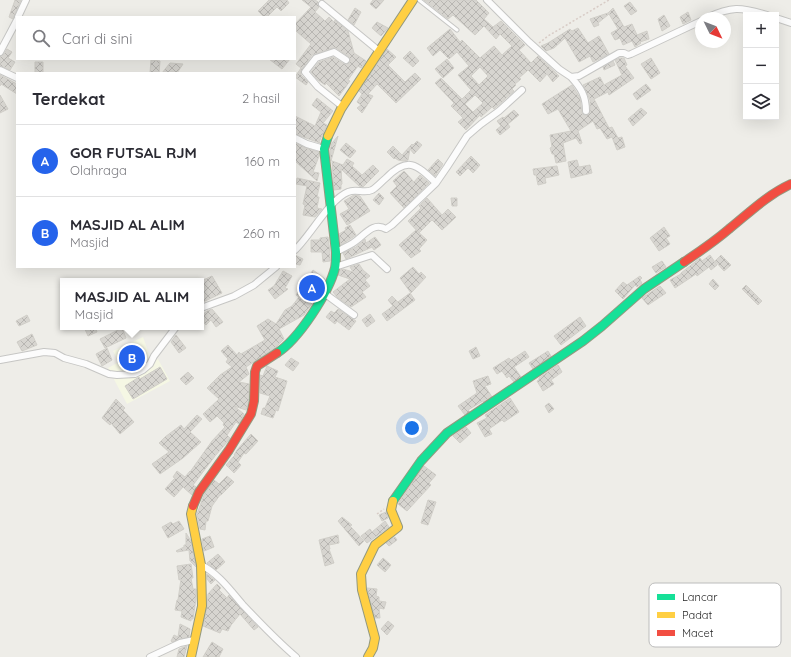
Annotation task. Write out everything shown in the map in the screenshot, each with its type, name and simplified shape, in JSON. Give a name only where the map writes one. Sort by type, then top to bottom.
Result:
[{"type":"street","points":[[19,16],[26,0]]},
{"type":"street","points":[[191,657],[202,606],[201,565],[191,514],[199,492],[251,414],[254,401],[255,372],[257,366],[280,351],[303,327],[313,313],[330,282],[335,267],[336,252],[324,148],[329,134],[343,107],[412,0]]},
{"type":"street","points":[[487,0],[534,47],[559,69],[571,77],[579,86],[586,100],[586,111]]},
{"type":"street","points":[[322,4],[379,51]]},
{"type":"street","points":[[721,12],[729,9],[740,8],[755,12]]},
{"type":"street","points":[[779,19],[791,23]]},
{"type":"street","points":[[0,52],[16,22]]},
{"type":"street","points":[[571,77],[579,76],[619,53],[628,55],[632,54],[695,24]]},
{"type":"street","points":[[343,107],[318,87],[305,72],[316,58],[334,52],[346,60]]},
{"type":"street","points":[[0,70],[16,78]]},
{"type":"street","points":[[336,252],[354,243],[368,231],[377,226],[381,226],[386,229],[389,228],[436,183],[467,136],[499,111],[522,90]]},
{"type":"street","points":[[296,138],[307,144],[324,148]]},
{"type":"street","points":[[296,249],[305,241],[340,196],[353,190],[364,192],[372,190],[402,165],[411,164],[419,167],[436,183]]},
{"type":"street","points":[[368,657],[373,648],[375,638],[362,590],[361,574],[375,544],[398,527],[391,510],[392,503],[418,463],[442,438],[598,330],[642,290],[720,236],[763,199],[778,189],[791,184]]},
{"type":"street","points":[[335,267],[372,255],[387,269]]},
{"type":"street","points":[[204,307],[234,296],[254,285],[275,268]]},
{"type":"street","points":[[324,293],[354,315]]},
{"type":"street","points":[[0,360],[44,352],[55,353],[64,358],[86,364],[109,374],[135,374],[150,364],[154,356],[174,330]]},
{"type":"street","points":[[201,565],[209,569],[272,636],[296,657]]},
{"type":"street","points":[[150,657],[180,643],[194,640]]},
{"type":"lane","points":[[418,0],[457,30]]},
{"type":"path","points":[[534,47],[548,36],[609,0]]},
{"type":"shaded area","points":[[143,337],[152,362],[158,359],[170,381],[127,404],[108,368],[119,362],[113,351]],"holes":[[[135,345],[144,361],[129,370],[120,354]],[[160,367],[148,390],[141,378]],[[125,386],[147,390],[133,399]]]},
{"type":"building","points":[[15,0],[21,0],[13,19],[9,17]]},
{"type":"building","points":[[269,0],[287,0],[289,3],[281,11],[277,7],[268,16],[263,16],[258,11]]},
{"type":"building","points":[[302,0],[315,0],[318,2],[319,7],[315,12],[325,21],[329,17],[334,22],[335,20],[348,31],[354,53],[366,61],[361,68],[358,66],[348,80],[350,81],[339,96],[326,83],[325,85],[318,80],[311,72],[319,62],[333,57],[344,64],[349,63],[349,57],[336,48],[312,55],[301,71],[301,75],[308,82],[306,85],[296,78],[301,68],[296,64],[311,44],[296,31],[296,23],[311,7]]},
{"type":"building","points":[[373,0],[384,0],[376,9],[370,4]]},
{"type":"building","points":[[424,0],[476,0],[489,13],[484,19],[493,27],[501,21],[525,45],[519,50],[531,63],[538,56],[559,76],[553,82],[547,74],[540,82],[528,70],[515,84],[516,85],[512,89],[514,91],[494,109],[492,107],[481,117],[480,115],[466,130],[458,122],[463,118],[451,106],[454,103],[435,83],[441,78],[462,99],[471,90],[458,75],[469,66],[457,52],[449,59],[440,50],[433,56],[427,48],[450,29],[460,42],[462,40],[480,58],[494,46],[502,55],[512,46],[500,34],[496,39],[484,26],[475,35],[453,15],[448,19]],"holes":[[[480,67],[488,76],[479,85],[471,76]],[[475,95],[483,103],[473,112],[465,104]]]},
{"type":"building","points":[[630,2],[637,11],[631,15],[624,6]]},
{"type":"building","points":[[355,8],[361,12],[354,25],[348,20]]},
{"type":"building","points":[[613,8],[624,27],[632,24],[637,35],[647,31],[649,39],[640,42],[641,43],[635,47],[632,41],[623,45],[620,38],[615,40],[611,33],[618,29],[609,14],[598,23],[599,25],[594,27],[590,19],[608,13]]},
{"type":"building","points":[[688,12],[691,20],[683,24],[680,17]]},
{"type":"building","points":[[664,15],[670,26],[662,31],[658,19]]},
{"type":"building","points":[[377,22],[388,28],[381,36],[372,28]]},
{"type":"building","points":[[578,28],[588,43],[599,36],[609,54],[593,62],[590,56],[579,62],[565,38],[554,48],[546,51],[541,46],[570,29],[572,31]]},
{"type":"building","points":[[7,49],[12,52],[8,58],[15,62],[10,70],[0,66],[0,56],[4,54]]},
{"type":"building","points":[[387,49],[396,57],[388,65],[405,82],[415,73],[421,79],[396,103],[377,84],[368,94],[373,96],[362,113],[357,108],[361,105],[357,102],[362,94],[359,91]]},
{"type":"building","points":[[410,51],[419,61],[413,67],[403,58]]},
{"type":"building","points":[[624,58],[627,65],[625,66],[634,78],[609,95],[608,92],[594,99],[609,128],[612,127],[618,138],[622,137],[625,147],[617,150],[612,137],[607,139],[600,128],[597,129],[593,121],[578,131],[582,143],[580,144],[576,138],[563,143],[566,161],[556,163],[554,154],[552,154],[550,148],[552,147],[550,135],[571,131],[558,109],[548,114],[542,104],[572,85],[580,98],[582,113],[584,115],[588,115],[590,111],[590,100],[583,85],[600,77],[604,85],[622,75],[615,60]]},
{"type":"building","points":[[651,58],[660,73],[651,79],[641,64]]},
{"type":"building","points":[[447,59],[454,68],[443,78],[435,69]]},
{"type":"building","points":[[151,60],[160,61],[159,72],[150,72]]},
{"type":"building","points":[[270,60],[289,60],[282,69]]},
{"type":"building","points":[[613,61],[615,65],[604,70],[603,67]]},
{"type":"building","points":[[35,62],[43,62],[43,72],[35,72]]},
{"type":"building","points":[[170,63],[183,64],[178,72],[163,72]]},
{"type":"building","points":[[0,75],[16,83],[16,93],[1,84],[0,86]]},
{"type":"building","points":[[646,84],[651,90],[637,100],[633,94]]},
{"type":"building","points":[[0,95],[8,109],[0,113]]},
{"type":"building","points":[[317,98],[333,111],[323,123],[327,125],[319,142],[320,143],[296,134],[296,116],[315,126],[321,112],[312,105]]},
{"type":"building","points":[[641,108],[647,113],[633,126],[628,119]]},
{"type":"building","points":[[514,110],[519,115],[508,124],[510,127],[500,135],[496,130],[501,126],[497,121],[503,117],[504,118]]},
{"type":"building","points":[[338,136],[331,161],[330,150],[332,143]]},
{"type":"building","points":[[417,141],[422,145],[414,154],[410,149],[408,160],[403,161],[394,159],[387,152],[393,146],[402,155],[412,144],[413,145]]},
{"type":"building","points":[[296,143],[319,152],[313,172],[319,173],[317,181],[296,162]]},
{"type":"building","points":[[346,143],[356,151],[350,158],[340,150]]},
{"type":"building","points":[[471,156],[480,165],[473,173],[468,168],[460,176],[456,172]]},
{"type":"building","points":[[347,159],[354,163],[352,166],[362,175],[373,165],[379,171],[363,187],[359,186],[341,169],[341,189],[334,190],[332,161],[343,165]]},
{"type":"building","points":[[438,159],[443,164],[435,176],[428,170]]},
{"type":"building","points":[[577,160],[579,167],[590,165],[592,173],[571,178],[568,162]]},
{"type":"building","points":[[557,166],[559,175],[545,178],[546,183],[538,185],[533,169]]},
{"type":"building","points":[[404,171],[414,182],[420,175],[429,183],[404,208],[390,193],[397,186],[393,181]]},
{"type":"building","points":[[297,178],[320,183],[317,197],[319,197],[317,208],[322,209],[315,217],[303,215],[305,205],[303,204],[307,186],[296,184]]},
{"type":"building","points":[[379,193],[384,198],[379,205],[373,200]]},
{"type":"building","points":[[354,195],[360,196],[370,211],[347,225],[340,214],[349,209],[344,201]]},
{"type":"building","points":[[427,198],[442,215],[448,209],[456,217],[442,230],[432,220],[419,233],[408,221],[421,208],[419,206]]},
{"type":"building","points":[[451,198],[457,198],[457,206],[452,206]]},
{"type":"building","points":[[350,225],[356,235],[341,245],[339,234],[346,230],[345,228]]},
{"type":"building","points":[[664,227],[670,236],[666,238],[670,244],[659,251],[650,238]]},
{"type":"building","points":[[416,230],[427,240],[419,249],[421,251],[411,258],[399,245]]},
{"type":"building","points":[[328,237],[330,261],[323,262],[322,252],[311,252],[311,240],[320,240],[320,238]]},
{"type":"building","points":[[375,237],[381,245],[374,250],[372,247],[346,259],[343,253],[356,247],[365,239],[366,243]]},
{"type":"building","points":[[710,255],[717,265],[711,270],[709,267],[697,276],[696,274],[675,288],[670,280],[681,274],[700,258],[702,261]]},
{"type":"building","points":[[721,255],[731,265],[724,271],[715,261]]},
{"type":"building","points":[[296,256],[303,259],[300,265],[296,264]]},
{"type":"building","points":[[662,261],[666,267],[656,273],[652,267]]},
{"type":"building","points":[[359,264],[370,276],[365,280],[370,286],[362,292],[366,297],[351,307],[338,298],[333,292],[350,279],[338,275],[340,270],[343,269],[353,272],[350,267]]},
{"type":"building","points":[[413,267],[419,274],[421,272],[426,277],[411,293],[400,278]]},
{"type":"building","points":[[313,270],[325,279],[311,305],[304,315],[279,329],[284,339],[276,347],[246,367],[249,374],[239,382],[249,384],[249,400],[246,410],[234,406],[244,414],[239,424],[236,422],[227,435],[230,438],[228,441],[193,485],[196,487],[192,495],[183,487],[174,497],[165,489],[175,478],[173,477],[177,471],[185,477],[212,441],[225,427],[223,425],[224,423],[217,416],[210,422],[203,414],[219,399],[207,388],[220,375],[232,367],[226,362],[228,359],[221,351],[228,345],[237,355],[239,352],[241,354],[265,340],[257,326],[268,319],[276,324],[285,310],[292,306],[299,297],[296,295]]},
{"type":"building","points":[[283,271],[292,276],[285,288],[288,289],[275,299],[268,290],[274,286]]},
{"type":"building","points":[[212,276],[222,293],[204,302],[204,280]]},
{"type":"building","points":[[640,276],[642,278],[640,280],[642,283],[637,287],[635,285],[623,299],[615,291],[623,282],[627,285]]},
{"type":"building","points":[[713,279],[719,286],[715,290],[709,284]]},
{"type":"building","points":[[746,285],[762,301],[758,305],[742,289]]},
{"type":"building","points":[[660,286],[666,293],[648,305],[642,298]]},
{"type":"building","points":[[410,293],[415,300],[387,321],[382,314],[393,306],[388,300],[392,296],[398,302]]},
{"type":"building","points":[[212,309],[223,322],[216,327],[211,320],[206,325],[204,323],[204,314]]},
{"type":"building","points":[[338,309],[356,321],[349,330],[337,321],[335,324],[326,317],[331,311],[334,313]]},
{"type":"building","points":[[370,314],[375,321],[367,327],[362,320]]},
{"type":"building","points":[[27,315],[30,321],[19,326],[16,321]]},
{"type":"building","points":[[580,317],[586,326],[561,345],[554,336]]},
{"type":"building","points":[[85,330],[96,330],[97,332],[88,336]]},
{"type":"building","points":[[118,330],[123,330],[126,338],[105,348],[100,339]]},
{"type":"building","points":[[32,334],[37,345],[22,351],[17,342]]},
{"type":"building","points":[[176,335],[186,348],[179,353],[171,342]]},
{"type":"building","points":[[135,345],[144,361],[129,370],[120,354]]},
{"type":"building","points":[[476,347],[480,356],[473,359],[469,351]]},
{"type":"building","points":[[107,348],[112,360],[102,366],[96,354]]},
{"type":"building","points":[[525,351],[529,357],[514,367],[521,377],[514,382],[509,376],[507,378],[502,371],[497,374],[493,368],[509,358],[511,360]]},
{"type":"building","points":[[548,351],[551,356],[533,369],[529,363]]},
{"type":"building","points":[[291,358],[299,363],[293,371],[285,365]]},
{"type":"building","points":[[558,365],[562,372],[551,380],[554,384],[543,391],[537,381]]},
{"type":"building","points":[[267,366],[278,371],[275,377],[287,381],[278,411],[276,410],[273,418],[261,414],[270,396],[260,393],[260,375],[263,376]]},
{"type":"building","points":[[160,367],[167,379],[133,399],[125,386],[139,377],[140,379]]},
{"type":"building","points":[[188,372],[194,378],[186,385],[180,379]]},
{"type":"building","points":[[488,376],[491,384],[485,386],[492,397],[468,410],[470,412],[465,415],[458,406],[477,393],[473,381]]},
{"type":"building","points":[[510,398],[519,412],[504,422],[502,420],[489,429],[492,434],[485,437],[477,423],[487,418],[485,415]]},
{"type":"building","points":[[116,399],[125,408],[123,410],[134,422],[120,434],[111,423],[110,425],[102,418]]},
{"type":"building","points":[[549,403],[554,409],[549,413],[545,406]]},
{"type":"building","points":[[197,415],[202,419],[190,432],[201,442],[183,458],[160,474],[152,464],[169,452],[159,443],[181,425],[184,429]]},
{"type":"building","points":[[466,427],[471,433],[460,443],[453,436]]},
{"type":"building","points":[[251,434],[258,441],[246,454],[244,453],[238,462],[241,465],[234,473],[226,465]]},
{"type":"building","points":[[424,466],[436,475],[429,483],[431,485],[407,511],[398,504]]},
{"type":"building","points":[[227,476],[234,482],[220,495],[212,506],[208,521],[206,521],[205,530],[200,529],[197,514],[204,495],[214,480],[219,484]]},
{"type":"building","points":[[428,500],[436,502],[428,525],[421,523]]},
{"type":"building","points":[[386,512],[388,518],[382,521],[379,515]]},
{"type":"building","points":[[342,517],[352,525],[350,526],[364,541],[359,546],[338,521]]},
{"type":"building","points":[[179,521],[184,529],[168,538],[162,527],[171,522],[173,524]]},
{"type":"building","points":[[385,521],[389,527],[367,543],[361,536],[370,529],[372,532]]},
{"type":"building","points":[[186,533],[191,541],[196,567],[190,561],[189,550],[176,551],[186,545]]},
{"type":"building","points":[[338,535],[339,543],[329,545],[334,563],[325,566],[319,540]]},
{"type":"building","points":[[210,536],[214,547],[204,551],[202,539]]},
{"type":"building","points":[[395,537],[397,540],[389,546],[386,543]]},
{"type":"building","points":[[218,554],[225,562],[216,570],[207,563]]},
{"type":"building","points":[[383,558],[391,565],[385,572],[377,565]]},
{"type":"building","points":[[191,564],[193,578],[191,578],[193,589],[196,589],[196,599],[193,619],[191,619],[191,621],[181,617],[182,611],[175,610],[181,579],[179,580],[177,566]]},
{"type":"building","points":[[207,574],[215,580],[211,584],[207,579]]},
{"type":"building","points":[[217,584],[221,588],[219,590],[227,598],[229,595],[258,627],[254,630],[240,614],[228,631],[222,629],[220,633],[203,626],[208,594]]},
{"type":"building","points":[[367,588],[377,589],[376,596],[379,597],[379,601],[386,602],[384,609],[379,608],[380,618],[375,618]]},
{"type":"building","points":[[388,621],[394,626],[387,635],[381,629]]},
{"type":"building","points":[[180,624],[190,629],[189,637],[172,642],[171,641],[174,635],[178,637]]},
{"type":"building","points":[[212,642],[223,649],[219,657],[203,657]]},
{"type":"building","points":[[187,646],[184,657],[177,657],[179,649]]},
{"type":"traffic: fast","points":[[277,353],[286,346],[312,314],[320,302],[332,278],[335,268],[336,252],[324,149],[328,136]]},
{"type":"traffic: fast","points":[[393,501],[421,461],[447,433],[583,341],[644,289],[684,262]]},
{"type":"traffic: slow","points":[[328,136],[341,109],[413,0]]},
{"type":"traffic: slow","points":[[368,657],[373,648],[375,638],[362,590],[361,574],[375,545],[398,527],[391,510],[393,501]]},
{"type":"traffic: slow","points":[[191,657],[202,606],[201,565],[191,514],[193,506]]},
{"type":"traffic: jam","points":[[684,262],[718,238],[766,199],[782,188],[791,184]]},
{"type":"traffic: jam","points":[[193,506],[199,492],[229,450],[251,414],[254,401],[255,372],[257,366],[277,353]]},
{"type":"place","name":"GOR FUTSAL RJM","points":[[312,288]]},
{"type":"place","name":"MASJID AL ALIM","points":[[132,358]]}]
